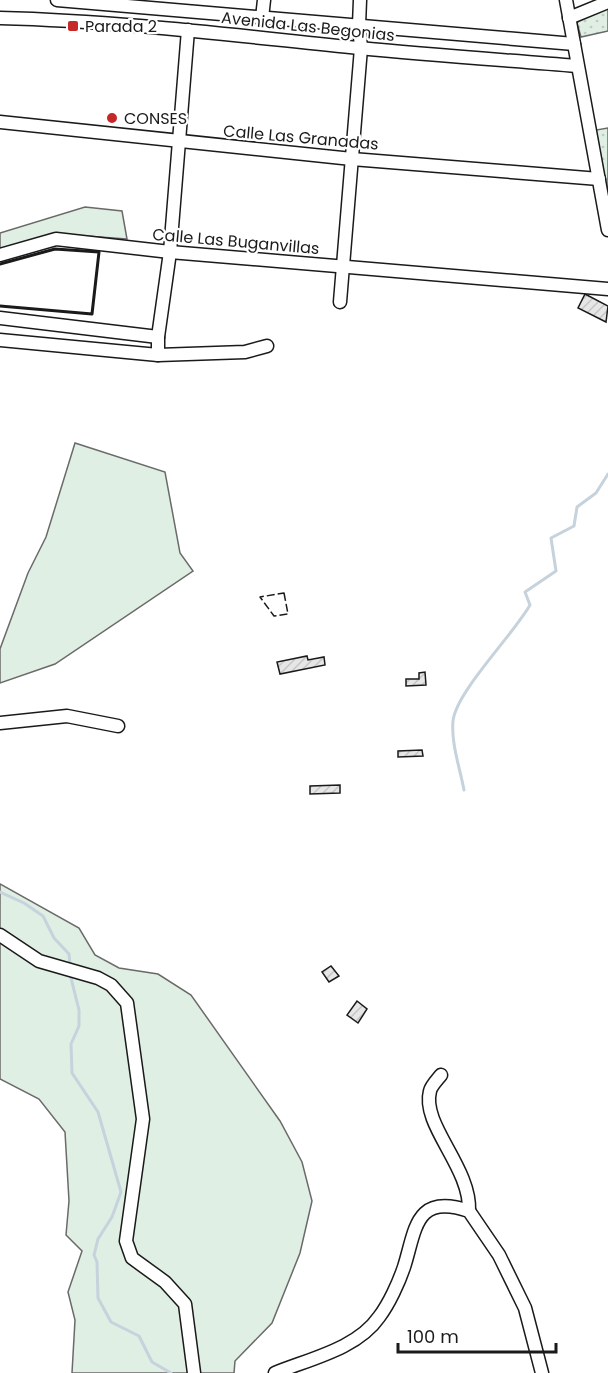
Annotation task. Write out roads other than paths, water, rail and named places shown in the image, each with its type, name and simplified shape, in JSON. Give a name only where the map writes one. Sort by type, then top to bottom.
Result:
[{"type":"street","name":"Avenida Las Begonias","points":[[57,0],[172,4],[262,18],[574,44]]},
{"type":"street","points":[[262,18],[264,0]]},
{"type":"street","points":[[340,302],[361,48],[358,25],[360,0]]},
{"type":"street","points":[[566,0],[608,230]]},
{"type":"street","points":[[73,20],[76,2]]},
{"type":"street","points":[[569,18],[608,2]]},
{"type":"street","points":[[172,4],[173,27]]},
{"type":"street","name":"Avenida Las Begonias","points":[[0,18],[173,27],[361,48],[577,66]]},
{"type":"street","points":[[158,355],[158,337],[170,252],[188,30]]},
{"type":"street","name":"Calle Las Granadas","points":[[0,122],[352,159],[599,179]]},
{"type":"street","name":"Calle Las Buganvillas","points":[[0,255],[56,239],[170,252],[608,288]]},
{"type":"street","points":[[0,318],[158,337]]},
{"type":"street","points":[[0,340],[158,355],[245,352],[267,346]]},
{"type":"street","points":[[0,723],[67,716],[118,726]]},
{"type":"street","points":[[0,935],[39,961],[70,969],[111,985],[127,1003],[143,1119],[126,1241],[127,1250],[132,1258],[171,1288],[185,1305],[194,1373]]},
{"type":"street","points":[[441,1076],[430,1091],[431,1108],[437,1130],[465,1178],[470,1194],[469,1210],[499,1256],[525,1308],[542,1373]]},
{"type":"street","points":[[275,1373],[357,1339],[379,1317],[403,1269],[414,1227],[421,1214],[432,1208],[444,1206],[469,1210]]},
{"type":"waterway","points":[[464,790],[453,738],[456,709],[474,679],[530,605],[525,592],[556,571],[551,538],[574,526],[577,507],[596,493],[608,474]]},
{"type":"waterway","points":[[0,892],[24,903],[43,916],[54,938],[69,954],[70,965]]},
{"type":"waterway","points":[[70,974],[79,1010],[79,1026],[71,1044],[72,1073],[98,1112],[121,1192],[112,1217],[98,1239],[94,1255],[97,1262],[98,1298],[111,1322],[139,1336],[152,1362],[171,1373]]},
{"type":"place","name":"Parada 2","points":[[73,26]]},
{"type":"place","name":"CONSES","points":[[112,118]]}]
